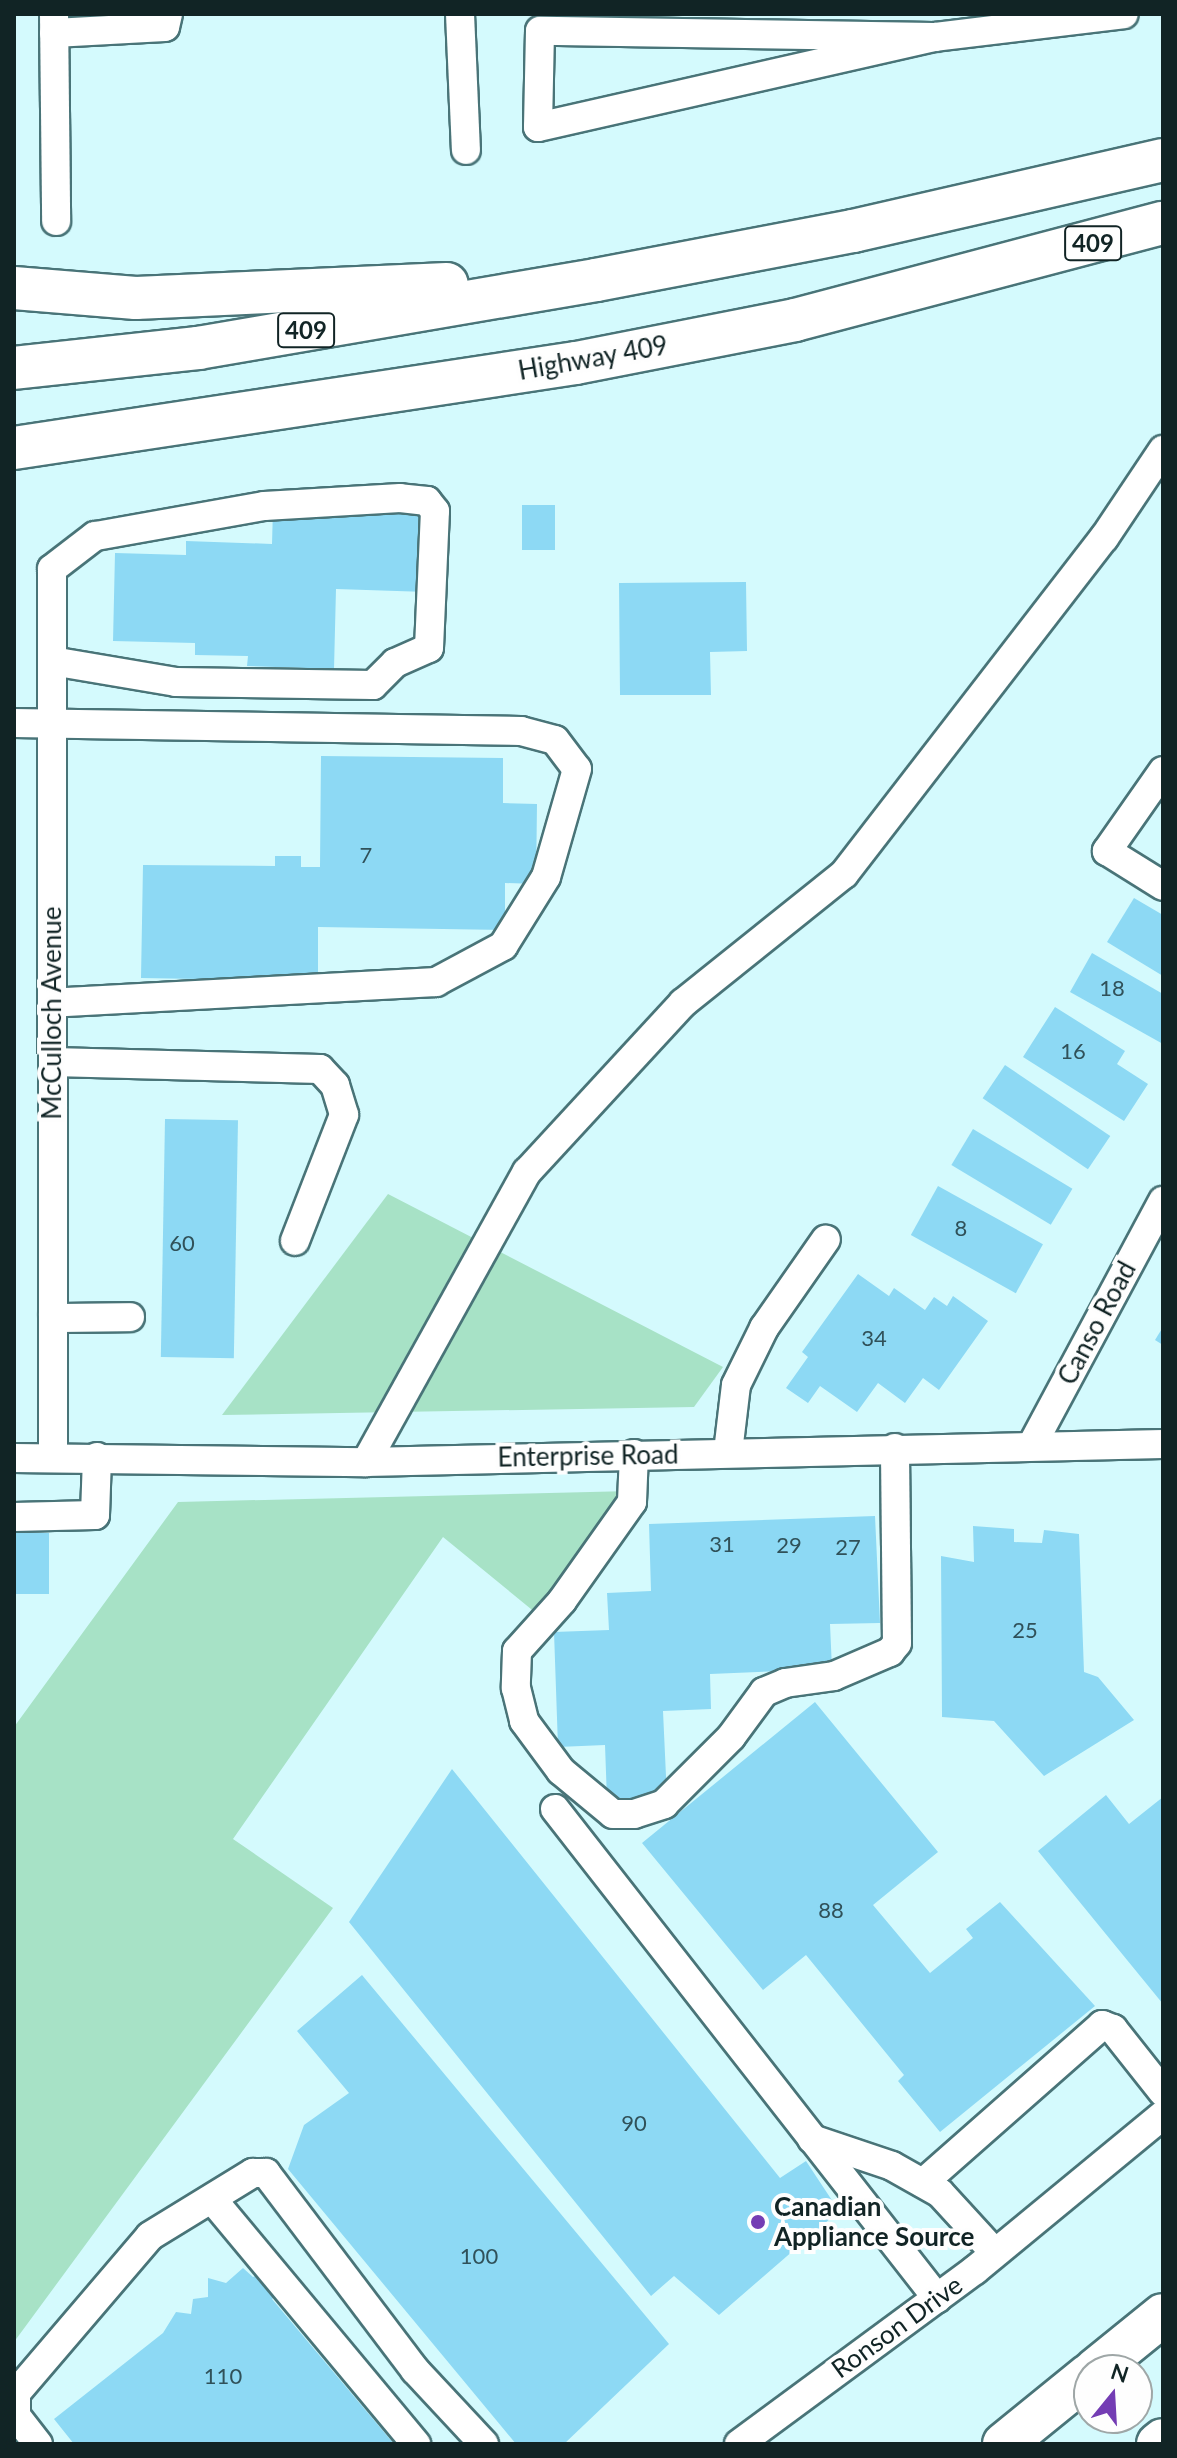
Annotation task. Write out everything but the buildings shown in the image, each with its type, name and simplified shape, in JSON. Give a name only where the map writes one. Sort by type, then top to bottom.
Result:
[{"type":"highway","name":"409","points":[[14,368],[198,348],[596,280],[853,231],[1163,160]]},
{"type":"highway","name":"Highway 409","points":[[14,448],[576,363],[795,320],[1163,223]]},
{"type":"highway","points":[[14,288],[136,298],[318,287],[596,280]]},
{"type":"highway","points":[[14,477],[219,445],[576,363]]},
{"type":"highway","points":[[1115,2354],[1163,2315]]},
{"type":"highway","points":[[1004,2444],[1073,2388]]},
{"type":"street","points":[[56,221],[54,24],[165,27],[168,14]]},
{"type":"street","points":[[460,14],[466,150]]},
{"type":"street","points":[[935,37],[540,31],[538,127],[935,37],[1124,14]]},
{"type":"street","points":[[366,1462],[527,1172],[683,1003],[844,874],[1104,538],[1163,450]]},
{"type":"street","name":"McCulloch Avenue","points":[[52,661],[176,682],[373,685],[395,663],[429,648],[435,511],[427,501],[400,498],[264,506],[95,536],[52,569],[50,722],[53,1457]]},
{"type":"street","points":[[14,723],[521,731],[555,740],[577,769],[546,877],[503,946],[436,982],[53,1003]]},
{"type":"street","points":[[1163,771],[1107,851],[1163,886]]},
{"type":"street","points":[[53,1062],[235,1063],[320,1069],[335,1085],[344,1115],[295,1241]]},
{"type":"street","name":"Canso Road","points":[[1032,1445],[1163,1201]]},
{"type":"street","points":[[728,1452],[736,1385],[764,1328],[826,1239]]},
{"type":"street","points":[[53,1318],[130,1317]]},
{"type":"street","name":"Enterprise Road","points":[[14,1458],[366,1462],[1163,1444]]},
{"type":"street","points":[[634,1454],[632,1502],[562,1601],[517,1651],[516,1688],[524,1721],[561,1771],[613,1814],[634,1814],[664,1804],[731,1737],[764,1692],[785,1683],[834,1676],[890,1652],[897,1643],[895,1448]]},
{"type":"street","points":[[14,1517],[95,1515],[97,1457]]},
{"type":"street","points":[[555,1809],[937,2298]]},
{"type":"street","points":[[923,2183],[1102,2025],[1113,2029],[1163,2092]]},
{"type":"street","name":"Ronson Drive","points":[[739,2444],[995,2253],[1163,2115]]},
{"type":"street","points":[[812,2139],[892,2166],[940,2193],[995,2253]]},
{"type":"street","points":[[38,2444],[16,2416],[16,2393],[150,2236],[253,2173],[266,2173],[415,2370],[484,2444]]},
{"type":"street","points":[[212,2199],[416,2444]]},
{"type":"green space","points":[[388,1194],[723,1367],[694,1407],[222,1415]]},
{"type":"green space","points":[[631,1491],[542,1618],[443,1537],[233,1839],[333,1908],[14,2342],[14,1727],[178,1502]]},
{"type":"place","name":"Canadian Appliance Source","points":[[758,2222]]}]
